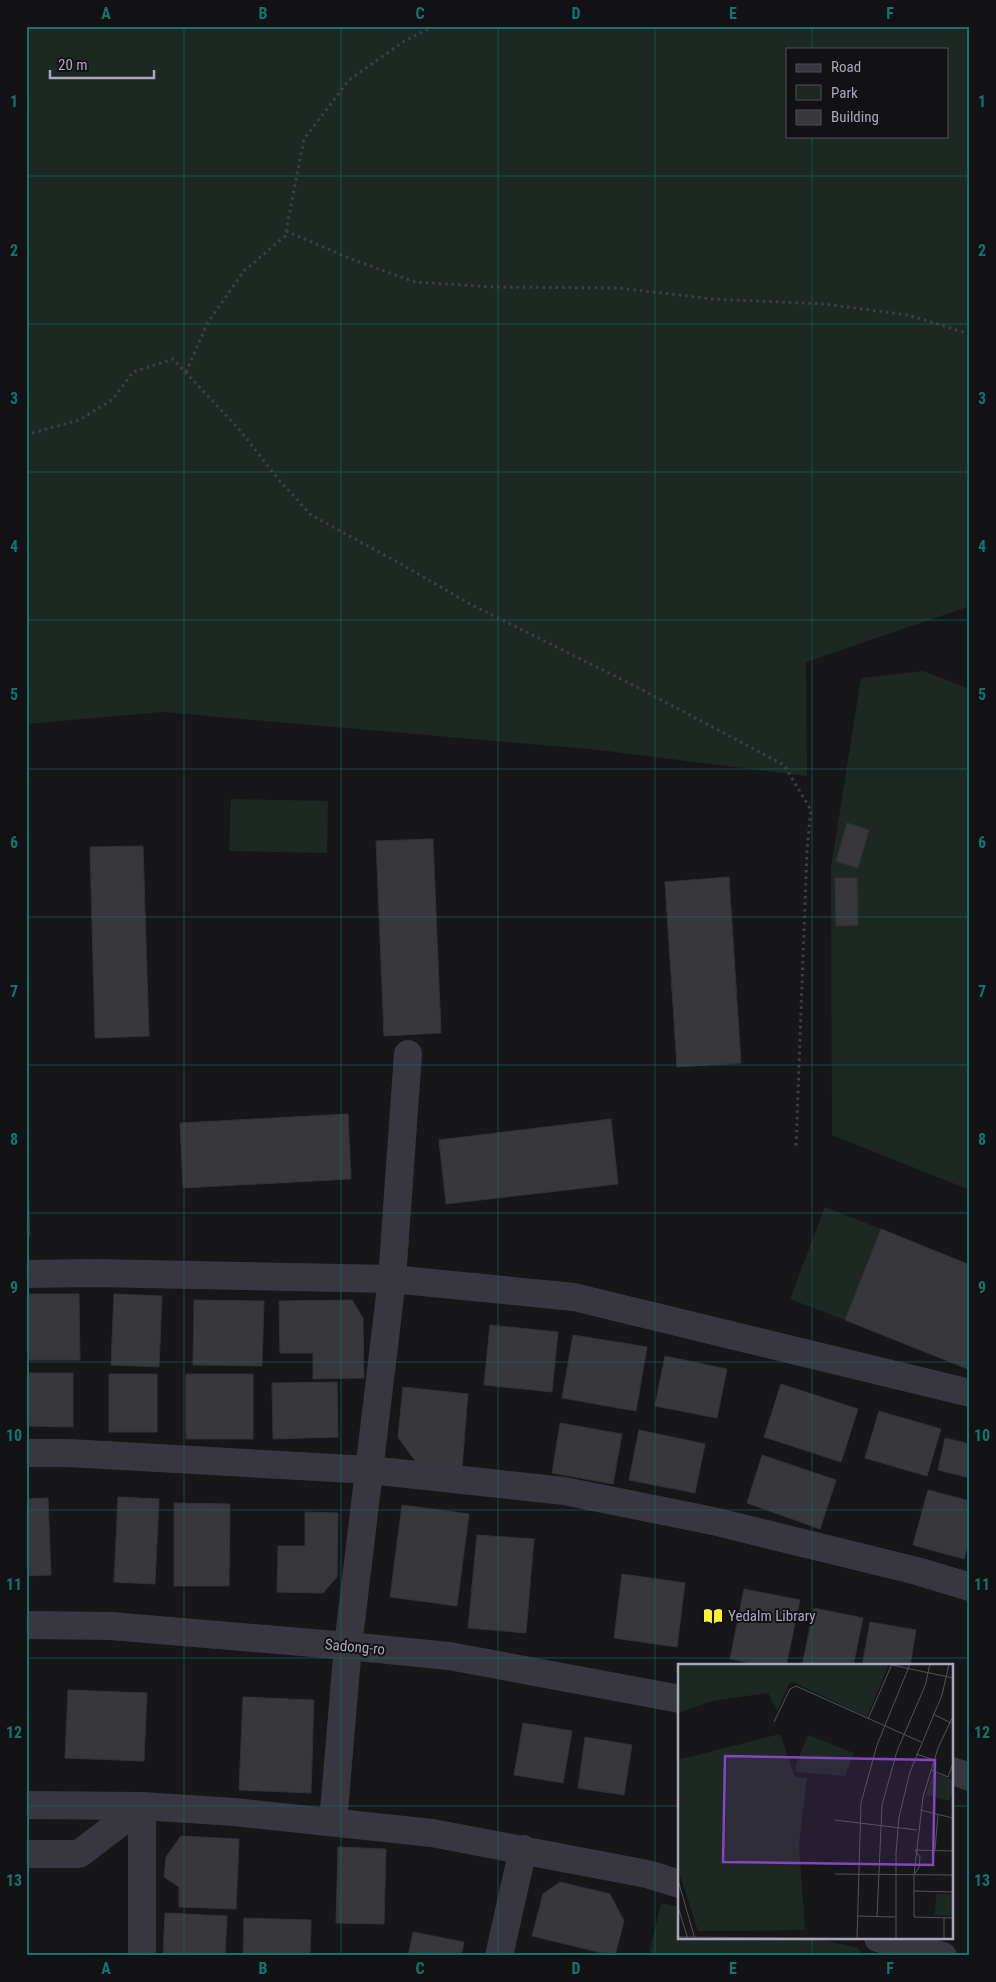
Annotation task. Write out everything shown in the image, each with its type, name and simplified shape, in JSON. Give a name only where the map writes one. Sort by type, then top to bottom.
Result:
[{"type":"street","points":[[333,1822],[348,1646],[392,1279],[408,1054]]},
{"type":"street","points":[[26,1274],[93,1273],[392,1279],[574,1297],[970,1393]]},
{"type":"street","points":[[26,1453],[68,1453],[370,1470],[564,1491],[713,1521],[970,1587]]},
{"type":"street","name":"Sadong-ro","points":[[26,1625],[111,1626],[449,1656],[678,1699]]},
{"type":"street","points":[[954,1772],[970,1777]]},
{"type":"street","points":[[26,1805],[142,1806],[234,1812],[432,1833],[647,1874],[678,1883]]},
{"type":"street","points":[[26,1854],[79,1854],[142,1806]]},
{"type":"street","points":[[142,1806],[142,1956]]},
{"type":"street","points":[[499,1956],[523,1850]]},
{"type":"street","points":[[889,1946],[943,1956]]},
{"type":"path","points":[[186,372],[208,322],[244,272],[285,236],[304,139],[349,80],[403,42],[434,26]]},
{"type":"path","points":[[286,231],[351,259],[415,282],[493,288],[619,288],[712,299],[824,304],[908,315],[970,334]]},
{"type":"path","points":[[26,435],[79,420],[112,400],[133,372],[173,359],[238,428],[279,480],[311,515],[470,604],[635,686],[784,766],[810,810],[796,1147]]},
{"type":"green space","points":[[26,26],[970,26],[970,606],[806,662],[807,776],[599,750],[162,712],[26,724]]},
{"type":"green space","points":[[923,671],[970,689],[970,1190],[832,1135],[831,868],[861,678]]},
{"type":"green space","points":[[231,799],[328,801],[327,853],[229,851]]},
{"type":"green space","points":[[825,1207],[881,1229],[845,1320],[790,1299]]},
{"type":"green space","points":[[661,1903],[678,1907],[678,1940],[824,1940],[858,1948],[864,1956],[649,1956]]},
{"type":"building","points":[[847,823],[869,830],[858,868],[836,861]]},
{"type":"building","points":[[433,839],[441,1033],[384,1036],[376,841]]},
{"type":"building","points":[[143,846],[149,1036],[95,1038],[90,847]]},
{"type":"building","points":[[729,877],[741,1063],[677,1067],[665,882]]},
{"type":"building","points":[[835,878],[857,878],[858,925],[836,926]]},
{"type":"building","points":[[348,1114],[351,1179],[183,1188],[180,1123]]},
{"type":"building","points":[[611,1119],[618,1184],[446,1204],[439,1140]]},
{"type":"building","points":[[26,1129],[30,1236],[26,1236]]},
{"type":"building","points":[[881,1229],[970,1265],[970,1370],[845,1320]]},
{"type":"building","points":[[26,1294],[79,1294],[80,1360],[26,1360]]},
{"type":"building","points":[[114,1294],[162,1296],[159,1367],[111,1365]]},
{"type":"building","points":[[194,1300],[264,1301],[262,1366],[193,1365]]},
{"type":"building","points":[[352,1300],[363,1318],[364,1378],[313,1379],[313,1353],[280,1353],[279,1301]]},
{"type":"building","points":[[490,1325],[558,1332],[552,1392],[484,1385]]},
{"type":"building","points":[[573,1335],[647,1347],[636,1411],[562,1398]]},
{"type":"building","points":[[665,1356],[727,1369],[717,1418],[655,1406]]},
{"type":"building","points":[[26,1373],[73,1373],[73,1427],[26,1426]]},
{"type":"building","points":[[109,1374],[157,1374],[157,1432],[109,1432]]},
{"type":"building","points":[[186,1374],[253,1374],[253,1439],[186,1439]]},
{"type":"building","points":[[337,1382],[338,1437],[273,1439],[272,1383]]},
{"type":"building","points":[[781,1384],[858,1409],[841,1462],[764,1437]]},
{"type":"building","points":[[403,1387],[468,1394],[462,1467],[416,1462],[398,1437]]},
{"type":"building","points":[[879,1411],[941,1429],[927,1476],[865,1458]]},
{"type":"building","points":[[560,1423],[622,1434],[613,1484],[552,1473]]},
{"type":"building","points":[[639,1430],[705,1444],[695,1493],[629,1480]]},
{"type":"building","points":[[945,1438],[970,1444],[970,1478],[938,1470]]},
{"type":"building","points":[[762,1455],[836,1480],[820,1529],[747,1503]]},
{"type":"building","points":[[928,1490],[970,1501],[970,1537],[964,1559],[913,1545]]},
{"type":"building","points":[[118,1497],[159,1499],[155,1584],[114,1582]]},
{"type":"building","points":[[48,1498],[51,1575],[26,1576],[26,1499]]},
{"type":"building","points":[[174,1503],[230,1504],[229,1586],[174,1586]]},
{"type":"building","points":[[402,1505],[469,1514],[457,1606],[390,1597]]},
{"type":"building","points":[[305,1512],[338,1513],[337,1577],[323,1593],[277,1592],[278,1546],[305,1546]]},
{"type":"building","points":[[477,1535],[534,1539],[526,1633],[468,1628]]},
{"type":"building","points":[[622,1574],[685,1583],[677,1647],[614,1638]]},
{"type":"building","points":[[744,1589],[800,1600],[786,1664],[755,1664],[730,1659]]},
{"type":"building","points":[[814,1608],[863,1618],[853,1664],[802,1664]]},
{"type":"building","points":[[870,1622],[916,1630],[910,1664],[862,1664]]},
{"type":"building","points":[[68,1690],[147,1693],[144,1761],[65,1758]]},
{"type":"building","points":[[243,1697],[314,1700],[311,1793],[239,1790]]},
{"type":"building","points":[[523,1723],[572,1731],[563,1783],[514,1775]]},
{"type":"building","points":[[585,1737],[632,1745],[624,1795],[578,1788]]},
{"type":"building","points":[[181,1836],[239,1839],[236,1909],[179,1907],[179,1887],[164,1877],[166,1857]]},
{"type":"building","points":[[338,1847],[386,1849],[384,1924],[336,1923]]},
{"type":"building","points":[[560,1882],[610,1894],[624,1921],[615,1956],[532,1936],[543,1894]]},
{"type":"building","points":[[165,1913],[227,1916],[225,1956],[163,1956]]},
{"type":"building","points":[[244,1918],[311,1920],[310,1956],[243,1956]]},
{"type":"building","points":[[413,1932],[464,1942],[461,1956],[408,1956]]},
{"type":"place","name":"Yedalm Library","points":[[713,1616]]}]
